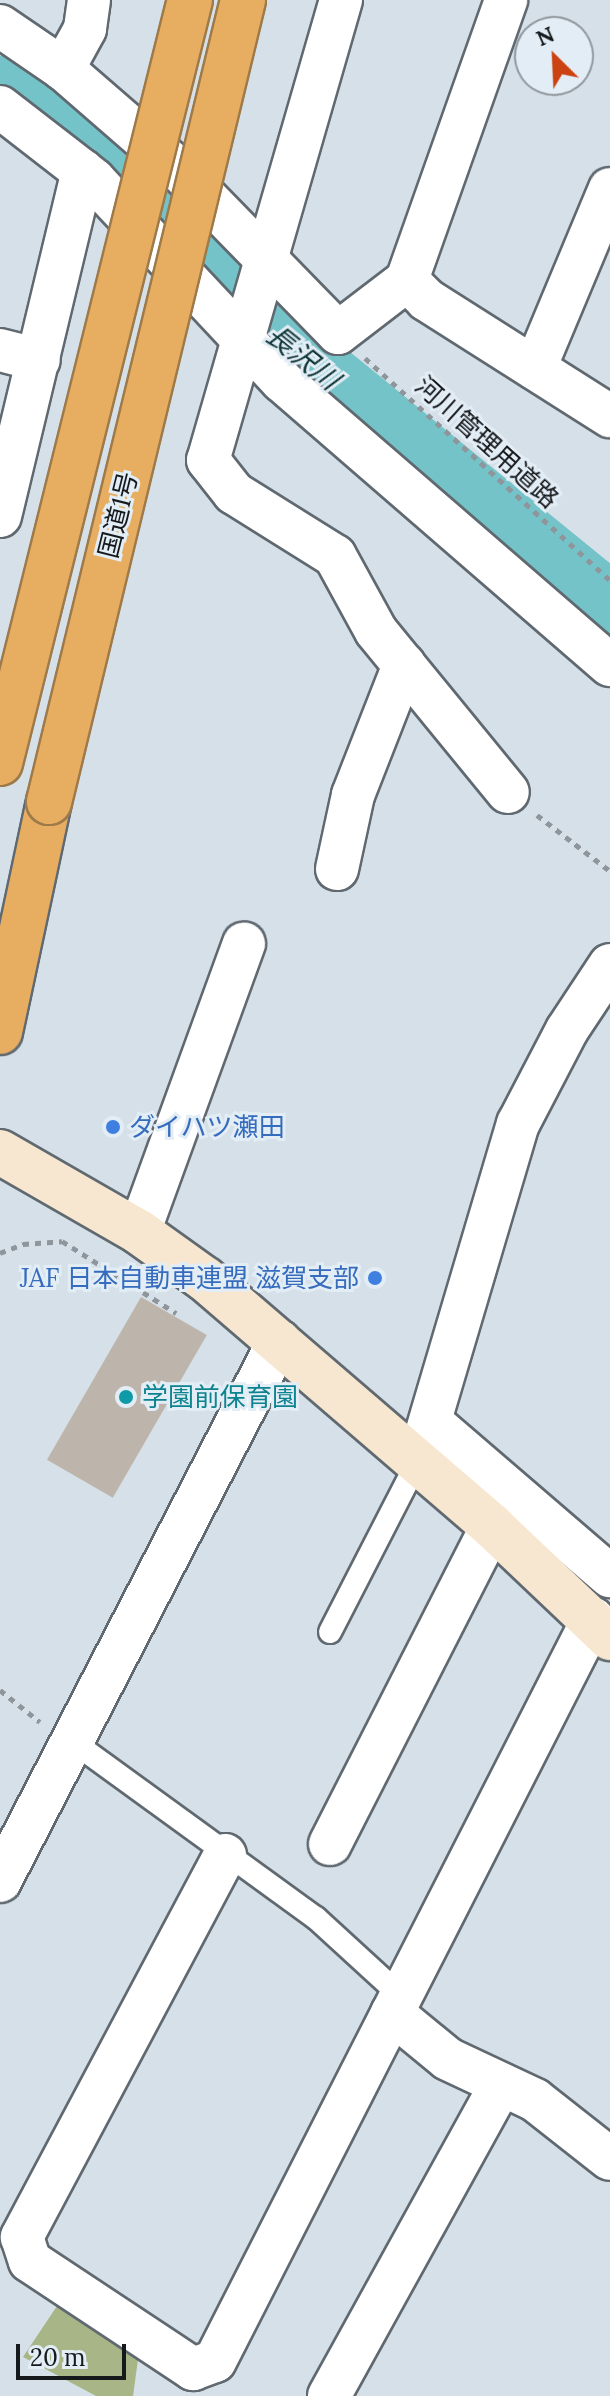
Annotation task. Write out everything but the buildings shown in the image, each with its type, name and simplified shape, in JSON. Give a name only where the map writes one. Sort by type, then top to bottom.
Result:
[{"type":"highway","points":[[0,763],[190,0]]},
{"type":"highway","name":"国道1号","points":[[0,1032],[49,802],[243,0]]},
{"type":"street","points":[[63,69],[85,29],[89,0]]},
{"type":"street","points":[[341,0],[208,460],[234,493],[335,556],[376,631],[508,792]]},
{"type":"street","points":[[5,39],[63,69],[178,169],[266,255],[338,333],[407,280],[506,0]]},
{"type":"street","points":[[0,107],[83,171],[282,381],[610,665]]},
{"type":"street","points":[[0,516],[19,355],[83,171]]},
{"type":"street","points":[[535,368],[610,189]]},
{"type":"street","points":[[407,280],[427,300],[610,416]]},
{"type":"street","points":[[337,869],[353,795],[404,665]]},
{"type":"street","points":[[139,1232],[244,944]]},
{"type":"street","points":[[425,1442],[518,1124],[567,1030],[610,965]]},
{"type":"street","points":[[0,1152],[139,1232],[279,1341],[610,1576]]},
{"type":"street","points":[[0,1881],[279,1341]]},
{"type":"street","points":[[225,1855],[22,2237],[30,2261],[207,2379],[397,2004],[601,1628],[492,1526],[425,1442]]},
{"type":"street","points":[[330,1844],[492,1526]]},
{"type":"street","points":[[397,2004],[448,2059],[535,2100],[610,2159]]},
{"type":"street","points":[[329,2396],[501,2084]]},
{"type":"lane","points":[[330,1632],[425,1442]]},
{"type":"lane","points":[[72,1741],[225,1855],[316,1918],[397,2004]]},
{"type":"path","name":"河川管理用道路","points":[[338,333],[610,580]]},
{"type":"path","points":[[508,792],[610,871]]},
{"type":"path","points":[[0,1253],[23,1244],[62,1241],[189,1321]]},
{"type":"path","points":[[0,1690],[72,1741]]},
{"type":"green space","points":[[59,2303],[139,2352],[133,2396],[96,2396],[23,2357]]},
{"type":"waterway","name":"長沢川","points":[[24,79],[86,125],[123,162],[256,318],[610,606]]},
{"type":"place","name":"ダイハツ瀬田","points":[[113,1127]]},
{"type":"place","name":"JAF 日本自動車連盟 滋賀支部","points":[[375,1278]]},
{"type":"place","name":"学園前保育園","points":[[126,1397]]}]
